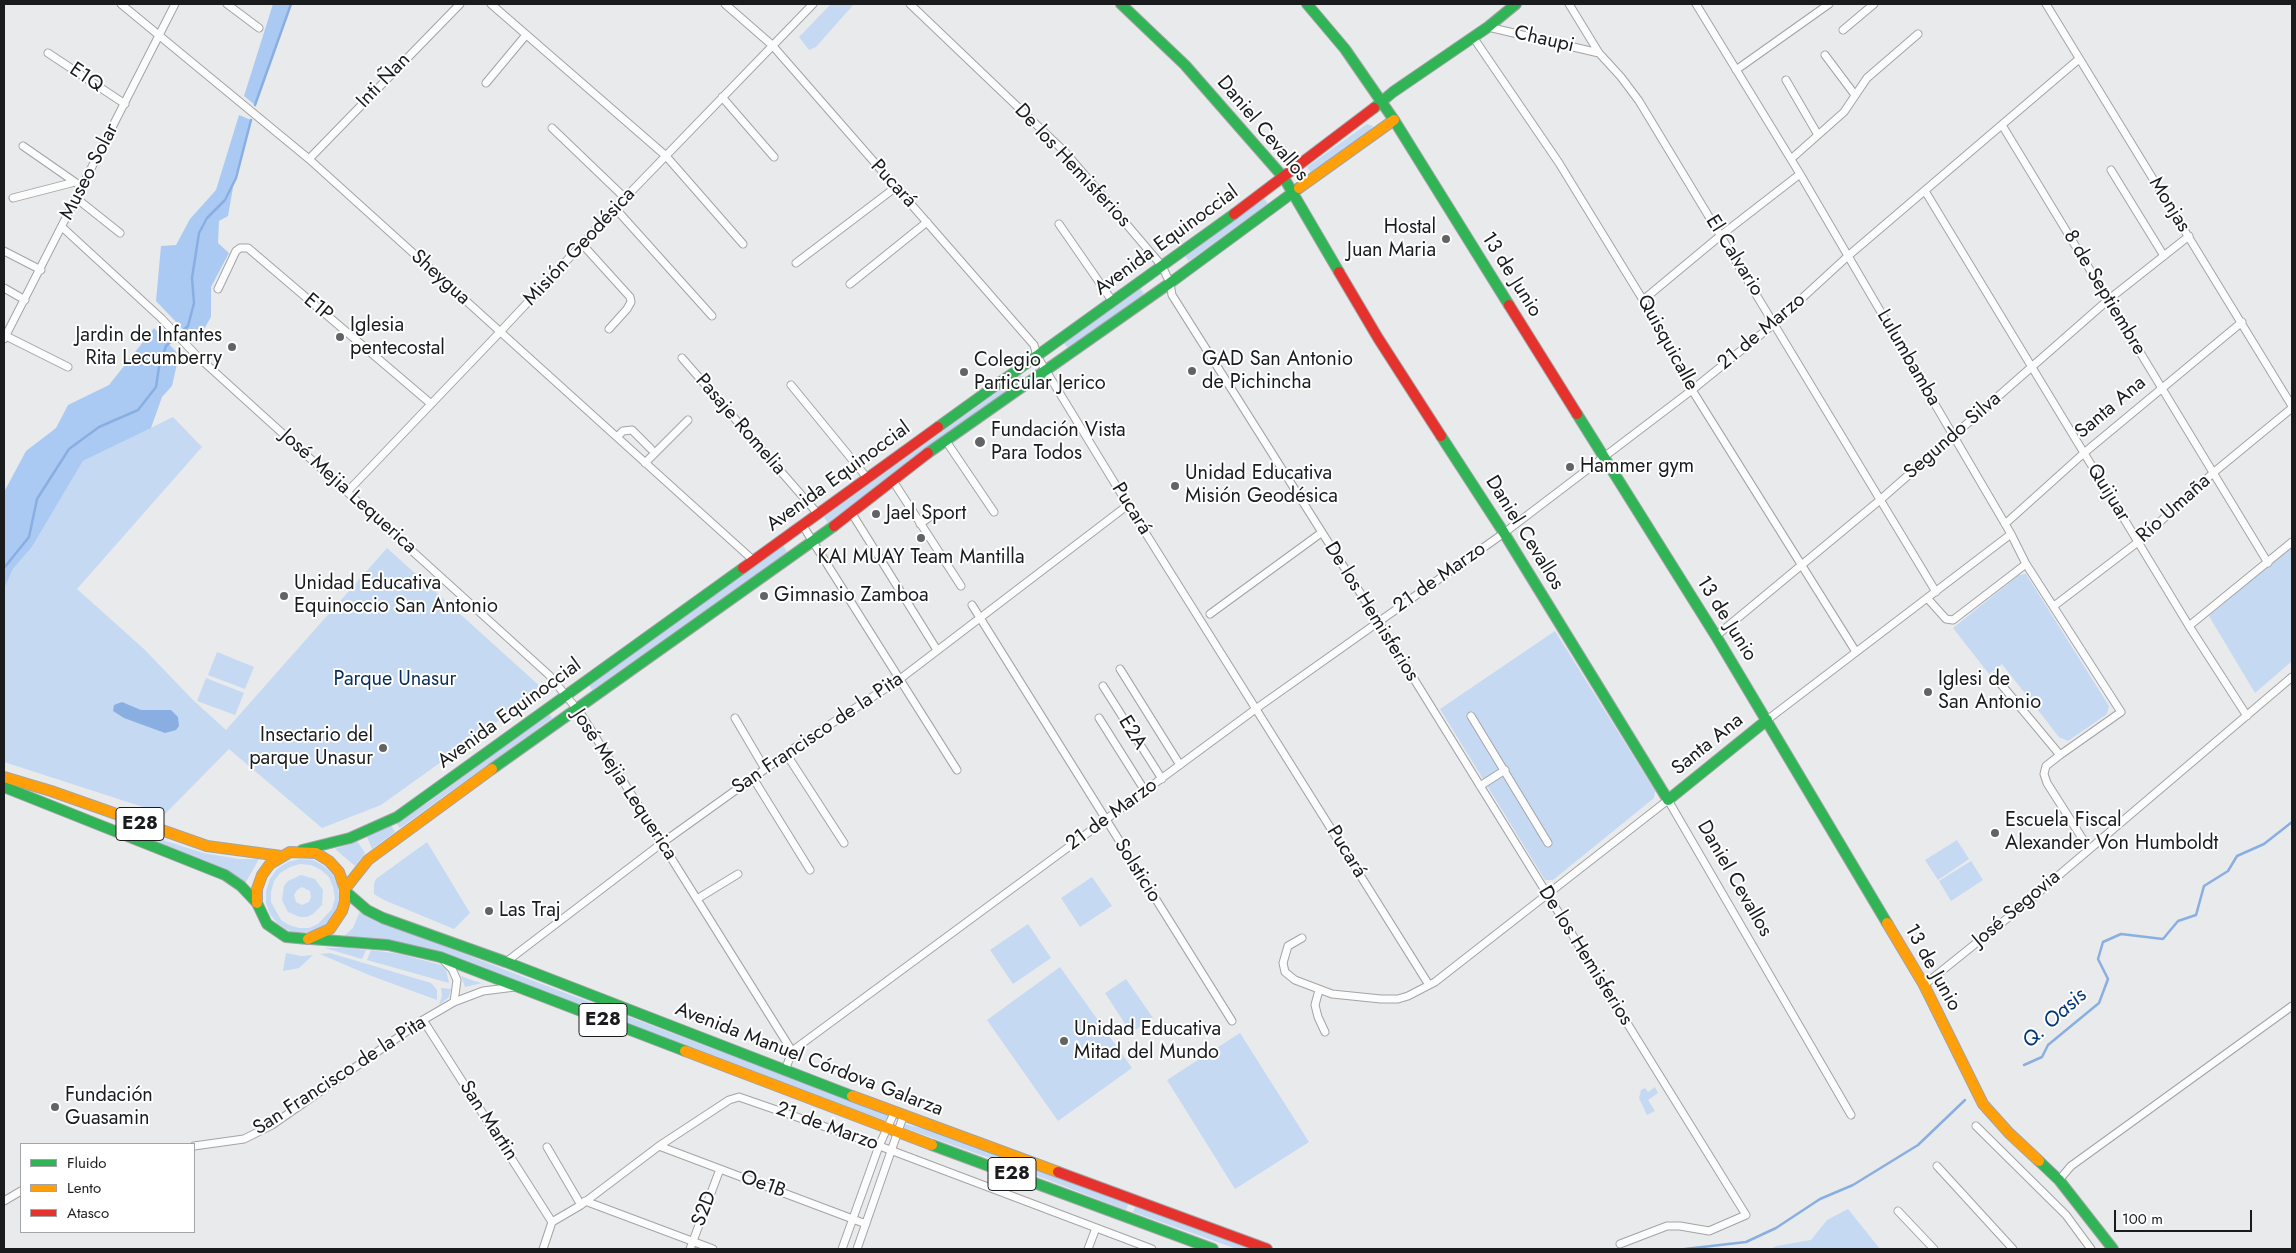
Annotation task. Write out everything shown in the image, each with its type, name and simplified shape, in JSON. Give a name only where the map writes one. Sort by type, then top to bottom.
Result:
[{"type":"main road","name":"Daniel Cevallos","points":[[1121,4],[1185,65],[1284,178],[1378,338],[1504,533],[1668,800]]},
{"type":"main road","name":"13 de Junio","points":[[1307,4],[1345,49],[1394,120],[1716,636],[1924,985],[1983,1104],[2009,1133],[2058,1180],[2113,1249]]},
{"type":"main road","name":"Avenida Equinoccial","points":[[302,851],[350,838],[396,817],[803,526],[1284,178],[1393,92],[1488,27],[1516,4]]},
{"type":"main road","name":"Avenida Equinoccial","points":[[345,890],[368,860],[386,845],[576,708],[643,663],[814,541],[946,441],[1170,283],[1394,120]]},
{"type":"main road","name":"Santa Ana","points":[[1668,800],[1767,720]]},
{"type":"main road","name":"E28","points":[[4,777],[51,791],[207,846],[281,856],[302,851],[316,853],[330,861],[339,872],[345,890]]},
{"type":"main road","name":"E28","points":[[4,788],[225,875],[241,886],[257,902],[263,918],[273,930],[295,939],[311,938]]},
{"type":"main road","points":[[97,826],[102,810]]},
{"type":"main road","points":[[257,902],[257,888],[262,875],[270,864],[281,856]]},
{"type":"main road","points":[[311,938],[330,929],[337,921],[345,901],[345,890]]},
{"type":"main road","name":"Avenida Manuel Córdova Galarza","points":[[345,890],[367,910],[384,918],[506,962],[785,1071],[1268,1249]]},
{"type":"main road","name":"Avenida Manuel Córdova Galarza","points":[[311,938],[388,945],[440,957],[893,1130],[1213,1249]]},
{"type":"main road","points":[[1127,1216],[1133,1198]]},
{"type":"street","name":"Sheygua","points":[[121,4],[160,34],[309,159],[753,560]]},
{"type":"street","name":"Museo Solar","points":[[4,337],[62,227],[76,198],[78,185],[125,104],[175,4]]},
{"type":"street","points":[[227,4],[259,28]]},
{"type":"street","name":"Inti Ñan","points":[[309,159],[460,4]]},
{"type":"street","points":[[491,4],[666,156],[743,244]]},
{"type":"street","name":"Pucará","points":[[725,4],[772,46],[1034,345],[1037,356],[1128,504],[1429,985]]},
{"type":"street","name":"Misión Geodésica","points":[[348,491],[615,208],[813,4]]},
{"type":"street","name":"De los Hemisferios","points":[[910,4],[1065,152],[1162,266],[1170,283],[1172,295],[1746,1214],[1709,1231],[1680,1226],[1667,1226],[1620,1244]]},
{"type":"street","name":"El Calvario","points":[[1569,4],[1600,53],[1639,101],[1936,592]]},
{"type":"street","name":"Lulumbamba","points":[[1696,4],[1800,174],[2011,534],[2026,564],[2121,712],[2060,755]]},
{"type":"street","points":[[1736,70],[1829,4]]},
{"type":"street","points":[[1843,30],[1874,4]]},
{"type":"street","name":"Monjas","points":[[2046,4],[2242,322],[2292,407]]},
{"type":"street","name":"Chaupi","points":[[1488,27],[1600,53]]},
{"type":"street","points":[[1791,159],[1844,112],[1867,78],[1918,34]]},
{"type":"street","points":[[486,83],[526,35]]},
{"type":"street","name":"Quisquicalle","points":[[1473,37],[1560,163],[1644,300],[1692,390],[1856,652]]},
{"type":"street","name":"E1Q","points":[[48,53],[125,104]]},
{"type":"street","points":[[1825,55],[1855,95]]},
{"type":"street","name":"21 de Marzo","points":[[785,1071],[792,1051],[1257,708],[1504,533],[1692,390],[1775,323],[1848,256],[2079,59]]},
{"type":"street","points":[[1786,80],[1818,134]]},
{"type":"street","points":[[722,98],[774,157]]},
{"type":"street","name":"8 de Septiembre","points":[[2002,124],[2268,563]]},
{"type":"street","points":[[552,128],[625,198]]},
{"type":"street","points":[[23,146],[78,185]]},
{"type":"street","points":[[2111,170],[2164,256]]},
{"type":"street","points":[[1644,300],[1720,236],[1800,174]]},
{"type":"street","points":[[13,198],[78,185]]},
{"type":"street","points":[[796,263],[896,187]]},
{"type":"street","name":"Quijuar","points":[[1925,191],[2189,626],[2247,716]]},
{"type":"street","points":[[76,198],[120,233]]},
{"type":"street","points":[[615,208],[712,316]]},
{"type":"street","points":[[850,284],[927,222]]},
{"type":"street","points":[[1059,224],[1113,302]]},
{"type":"street","name":"José Mejia Lequerica","points":[[62,227],[161,318],[184,342],[549,675],[576,708],[792,1051]]},
{"type":"street","name":"Segundo Silva","points":[[1716,636],[1880,500],[2108,300],[2189,236]]},
{"type":"street","points":[[582,244],[630,297],[631,302],[627,309],[609,329]]},
{"type":"street","name":"E1P","points":[[218,289],[236,251],[240,248],[248,248],[430,403]]},
{"type":"street","points":[[4,251],[41,270]]},
{"type":"street","points":[[4,288],[25,300]]},
{"type":"street","name":"Santa Ana","points":[[2005,524],[2084,453],[2242,322]]},
{"type":"street","points":[[4,337],[68,368]]},
{"type":"street","name":"Pasaje Romelia","points":[[682,358],[818,514]]},
{"type":"street","points":[[791,385],[868,479]]},
{"type":"street","name":"Río Umaña","points":[[2054,606],[2138,542],[2213,474],[2292,407]]},
{"type":"street","points":[[645,463],[688,420]]},
{"type":"street","points":[[617,437],[624,431],[632,430],[651,449]]},
{"type":"street","points":[[946,441],[994,512]]},
{"type":"street","points":[[893,481],[960,586]]},
{"type":"street","name":"San Francisco de la Pita","points":[[506,962],[662,843],[765,769],[900,679],[1128,504]]},
{"type":"street","points":[[851,512],[937,650]]},
{"type":"street","points":[[920,524],[931,516]]},
{"type":"street","points":[[803,526],[957,770]]},
{"type":"street","points":[[1210,614],[1321,533]]},
{"type":"street","name":"Santa Ana","points":[[1767,720],[2011,534]]},
{"type":"street","points":[[2189,626],[2292,542]]},
{"type":"street","points":[[1928,599],[1949,621],[2026,564]]},
{"type":"street","name":"Solsticio","points":[[972,605],[1232,1021]]},
{"type":"street","points":[[1120,669],[1180,765]]},
{"type":"street","points":[[1995,677],[2060,755],[2046,766],[2044,774],[2047,783],[2089,849]]},
{"type":"street","name":"José Segovia","points":[[1924,985],[2089,849],[2292,677]]},
{"type":"street","name":"E2A","points":[[1103,686],[1162,779]]},
{"type":"street","points":[[1471,716],[1548,843]]},
{"type":"street","points":[[735,718],[765,769]]},
{"type":"street","points":[[1099,718],[1144,791]]},
{"type":"street","points":[[787,755],[844,843]]},
{"type":"street","points":[[1480,786],[1504,770]]},
{"type":"street","points":[[753,778],[810,870]]},
{"type":"street","name":"Santa Ana","points":[[1302,938],[1288,946],[1283,963],[1285,972],[1295,980],[1332,994],[1398,999],[1408,996],[1429,985],[1668,800]]},
{"type":"street","name":"Daniel Cevallos","points":[[1668,800],[1851,1115]]},
{"type":"street","points":[[697,899],[738,874]]},
{"type":"street","points":[[440,957],[452,969],[457,980],[454,1002]]},
{"type":"street","name":"San Francisco de la Pita","points":[[195,1146],[244,1138],[272,1125],[423,1020],[454,1002],[483,991],[516,987]]},
{"type":"street","points":[[1320,990],[1315,1005],[1325,1032]]},
{"type":"street","points":[[2058,1180],[2071,1166],[2292,1006]]},
{"type":"street","name":"San Martin","points":[[423,1020],[552,1222]]},
{"type":"street","name":"21 de Marzo","points":[[552,1222],[583,1203],[660,1146],[729,1100],[739,1097],[879,1146],[1152,1249]]},
{"type":"street","points":[[857,1249],[892,1151],[893,1130],[899,1113]]},
{"type":"street","points":[[1976,1126],[2066,1215],[2092,1249]]},
{"type":"street","points":[[842,1249],[879,1146],[893,1130]]},
{"type":"street","points":[[547,1146],[583,1203],[713,1249]]},
{"type":"street","name":"Oe1B","points":[[660,1146],[866,1224]]},
{"type":"street","points":[[1937,1166],[2013,1249]]},
{"type":"street","name":"S2D","points":[[690,1249],[720,1169]]},
{"type":"street","points":[[4,1201],[20,1192]]},
{"type":"street","points":[[1898,1211],[1934,1249]]},
{"type":"street","points":[[543,1249],[552,1222]]},
{"type":"street","points":[[1088,1249],[1096,1228]]},
{"type":"green space","points":[[831,4],[854,4],[816,47],[809,50],[799,37]]},
{"type":"green space","points":[[1367,124],[1373,126],[1371,130],[1311,173],[1307,167]]},
{"type":"green space","points":[[1264,198],[1268,204],[1189,261],[1185,256]]},
{"type":"green space","points":[[1140,288],[1144,294],[1068,348],[1064,343]]},
{"type":"green space","points":[[1021,375],[1025,380],[828,523],[824,517]]},
{"type":"green space","name":"Parque Unasur","points":[[173,417],[202,447],[77,589],[144,649],[193,700],[226,730],[387,548],[543,689],[381,805],[322,828],[229,749],[165,814],[4,762],[4,589],[13,569],[32,547],[83,461]]},
{"type":"green space","points":[[783,545],[787,552],[592,690],[589,685]]},
{"type":"green space","points":[[2292,546],[2292,661],[2255,693],[2209,616]]},
{"type":"green space","points":[[2026,574],[2109,706],[2107,714],[2068,741],[2059,737],[2002,664],[1989,674],[1953,628],[2019,575]]},
{"type":"green space","points":[[1555,631],[1655,791],[1654,798],[1553,880],[1545,880],[1440,709]]},
{"type":"green space","points":[[217,652],[254,667],[245,689],[208,675]]},
{"type":"green space","points":[[206,678],[244,693],[235,715],[197,701]]},
{"type":"green space","points":[[549,713],[552,718],[400,828],[396,823],[429,802]]},
{"type":"green space","points":[[107,822],[203,853],[239,859],[259,859],[246,882],[221,868],[105,823]]},
{"type":"green space","points":[[391,825],[395,832],[372,849],[367,837]]},
{"type":"green space","points":[[1957,840],[1969,859],[1938,880],[1925,860]]},
{"type":"green space","points":[[357,841],[365,853],[355,866],[335,849]]},
{"type":"green space","points":[[427,842],[470,913],[454,929],[374,894],[376,879]]},
{"type":"green space","points":[[300,859],[313,860],[324,866],[333,875],[338,886],[339,899],[336,911],[330,921],[321,928],[310,932],[298,933],[287,930],[277,923],[270,914],[266,903],[266,891],[270,879],[277,869],[288,862]],"holes":[[[300,864],[311,865],[329,877],[335,898],[332,909],[318,924],[309,928],[299,928],[281,920],[271,902],[271,892],[274,881],[280,873]]]},
{"type":"green space","points":[[1971,861],[1983,880],[1951,901],[1939,881]]},
{"type":"green space","points":[[301,875],[315,879],[323,890],[322,905],[307,917],[300,917],[288,912],[282,900],[284,886],[288,881]],"holes":[[[302,887],[310,891],[311,897],[309,902],[302,905],[296,902],[294,895],[297,890]]]},
{"type":"green space","points":[[1092,877],[1112,906],[1080,927],[1061,898]]},
{"type":"green space","points":[[360,911],[423,938],[539,983],[889,1115],[887,1121],[796,1089],[430,949],[380,939],[343,937],[353,928]]},
{"type":"green space","points":[[1028,924],[1051,958],[1013,984],[990,950]]},
{"type":"green space","points":[[325,948],[349,948],[366,950],[362,959]]},
{"type":"green space","points":[[371,950],[400,954],[441,965],[446,970],[449,983],[367,960]]},
{"type":"green space","points":[[286,953],[301,956],[313,955],[299,968],[283,971]]},
{"type":"green space","points":[[330,953],[431,983],[437,990],[437,1000],[369,975],[320,954]]},
{"type":"green space","points":[[1060,967],[1132,1068],[1058,1121],[987,1020]]},
{"type":"green space","points":[[461,976],[474,981],[482,983],[465,987]]},
{"type":"green space","points":[[1126,979],[1153,1018],[1131,1033],[1105,993]]},
{"type":"green space","points":[[441,988],[451,989],[449,997],[439,1005],[442,996]]},
{"type":"green space","points":[[1240,1033],[1309,1142],[1235,1189],[1167,1080]]},
{"type":"green space","points":[[1655,1087],[1658,1093],[1648,1100],[1655,1111],[1647,1115],[1639,1098],[1641,1090],[1645,1088],[1648,1092]]},
{"type":"green space","points":[[903,1124],[926,1129],[1129,1202],[1126,1210],[1012,1166],[902,1127]]},
{"type":"green space","points":[[1136,1205],[1257,1249],[1237,1249],[1133,1212]]},
{"type":"green space","points":[[1848,1209],[1880,1249],[1771,1249],[1776,1246],[1811,1240],[1827,1220]]},
{"type":"shaded area","points":[[273,4],[291,4],[255,105],[244,96]]},
{"type":"shaded area","points":[[239,115],[251,120],[234,182],[228,216],[219,221],[218,243],[229,253],[211,287],[211,317],[196,343],[156,301],[161,246],[176,245],[190,219],[216,190]]},
{"type":"shaded area","points":[[154,328],[179,355],[172,386],[162,397],[151,428],[83,461],[32,547],[13,569],[4,589],[4,492],[26,451],[56,428],[68,405],[109,385]]},
{"type":"shaded area","points":[[122,702],[141,710],[171,710],[178,717],[179,726],[176,730],[165,733],[124,718],[113,711],[114,705]]},
{"type":"waterway","points":[[255,105],[291,4]]},
{"type":"waterway","points":[[4,568],[29,537],[37,499],[69,449],[99,427],[138,410],[156,387],[159,367],[166,346],[188,326],[194,303],[192,278],[199,233],[207,218],[225,200],[236,178],[251,120]]},
{"type":"waterway","name":"Q. Oasis","points":[[2024,1065],[2042,1057],[2048,1045],[2099,1003],[2108,979],[2098,959],[2103,942],[2121,934],[2163,939],[2178,921],[2196,915],[2204,886],[2228,871],[2237,856],[2264,844],[2292,822]]},
{"type":"waterway","name":"Q. Oasis","points":[[1685,1249],[1746,1242],[1776,1228],[1820,1199],[1853,1185],[1918,1145],[1965,1100]]},
{"type":"traffic: fast","points":[[1121,4],[1185,65],[1284,178],[1339,272]]},
{"type":"traffic: fast","points":[[1307,4],[1345,49],[1394,120],[1509,305]]},
{"type":"traffic: fast","points":[[1374,108],[1393,92],[1488,27],[1516,4]]},
{"type":"traffic: fast","points":[[928,453],[1170,283],[1299,188]]},
{"type":"traffic: fast","points":[[938,427],[1234,214]]},
{"type":"traffic: fast","points":[[1577,414],[1716,636],[1887,923]]},
{"type":"traffic: fast","points":[[1441,436],[1504,533],[1668,800],[1767,720]]},
{"type":"traffic: fast","points":[[492,769],[834,526]]},
{"type":"traffic: fast","points":[[302,850],[350,838],[397,817],[743,568]]},
{"type":"traffic: fast","points":[[4,787],[225,875],[241,886],[257,903],[267,924],[286,937],[308,939]]},
{"type":"traffic: fast","points":[[345,891],[367,910],[383,918],[506,962],[852,1096]]},
{"type":"traffic: fast","points":[[311,939],[388,945],[440,957],[685,1051]]},
{"type":"traffic: fast","points":[[932,1145],[1213,1249]]},
{"type":"traffic: fast","points":[[2039,1161],[2059,1180],[2113,1249]]},
{"type":"traffic: slow","points":[[1299,188],[1394,120]]},
{"type":"traffic: slow","points":[[345,889],[368,860],[492,769]]},
{"type":"traffic: slow","points":[[4,777],[51,791],[207,846],[281,856]]},
{"type":"traffic: slow","points":[[257,903],[257,889],[262,875],[270,864],[290,852],[316,853],[329,861],[339,872],[345,889],[345,901],[342,911],[330,929],[308,939]]},
{"type":"traffic: slow","points":[[1887,923],[1924,985],[1983,1104],[2009,1133],[2039,1161]]},
{"type":"traffic: slow","points":[[685,1051],[932,1145]]},
{"type":"traffic: slow","points":[[852,1096],[1058,1172]]},
{"type":"traffic: jam","points":[[1234,214],[1374,108]]},
{"type":"traffic: jam","points":[[1339,272],[1378,338],[1441,436]]},
{"type":"traffic: jam","points":[[1509,305],[1577,414]]},
{"type":"traffic: jam","points":[[743,568],[938,427]]},
{"type":"traffic: jam","points":[[834,526],[928,453]]},
{"type":"traffic: jam","points":[[1058,1172],[1267,1249]]},
{"type":"place","name":"Hostal Juan Maria","points":[[1446,239]]},
{"type":"place","name":"Iglesia pentecostal","points":[[340,337]]},
{"type":"place","name":"Jardin de Infantes Rita Lecumberry","points":[[232,347]]},
{"type":"place","name":"GAD San Antonio de Pichincha","points":[[1192,371]]},
{"type":"place","name":"Colegio Particular Jerico","points":[[964,372]]},
{"type":"place","name":"Fundación Vista Para Todos","points":[[980,442]]},
{"type":"place","name":"Hammer gym","points":[[1570,467]]},
{"type":"place","name":"Unidad Educativa Misión Geodésica","points":[[1175,486]]},
{"type":"place","name":"Jael Sport","points":[[876,514]]},
{"type":"place","name":"KAI MUAY Team Mantilla","points":[[921,538]]},
{"type":"place","name":"Unidad Educativa Equinoccio San Antonio","points":[[284,596]]},
{"type":"place","name":"Gimnasio Zamboa","points":[[764,596]]},
{"type":"place","name":"Iglesi de San Antonio","points":[[1928,692]]},
{"type":"place","name":"Insectario del parque Unasur","points":[[383,748]]},
{"type":"place","name":"Escuela Fiscal Alexander Von Humboldt","points":[[1995,833]]},
{"type":"place","name":"Las Traj","points":[[489,911]]},
{"type":"place","name":"Unidad Educativa Mitad del Mundo","points":[[1064,1041]]},
{"type":"place","name":"Fundación Guasamin","points":[[55,1107]]}]
